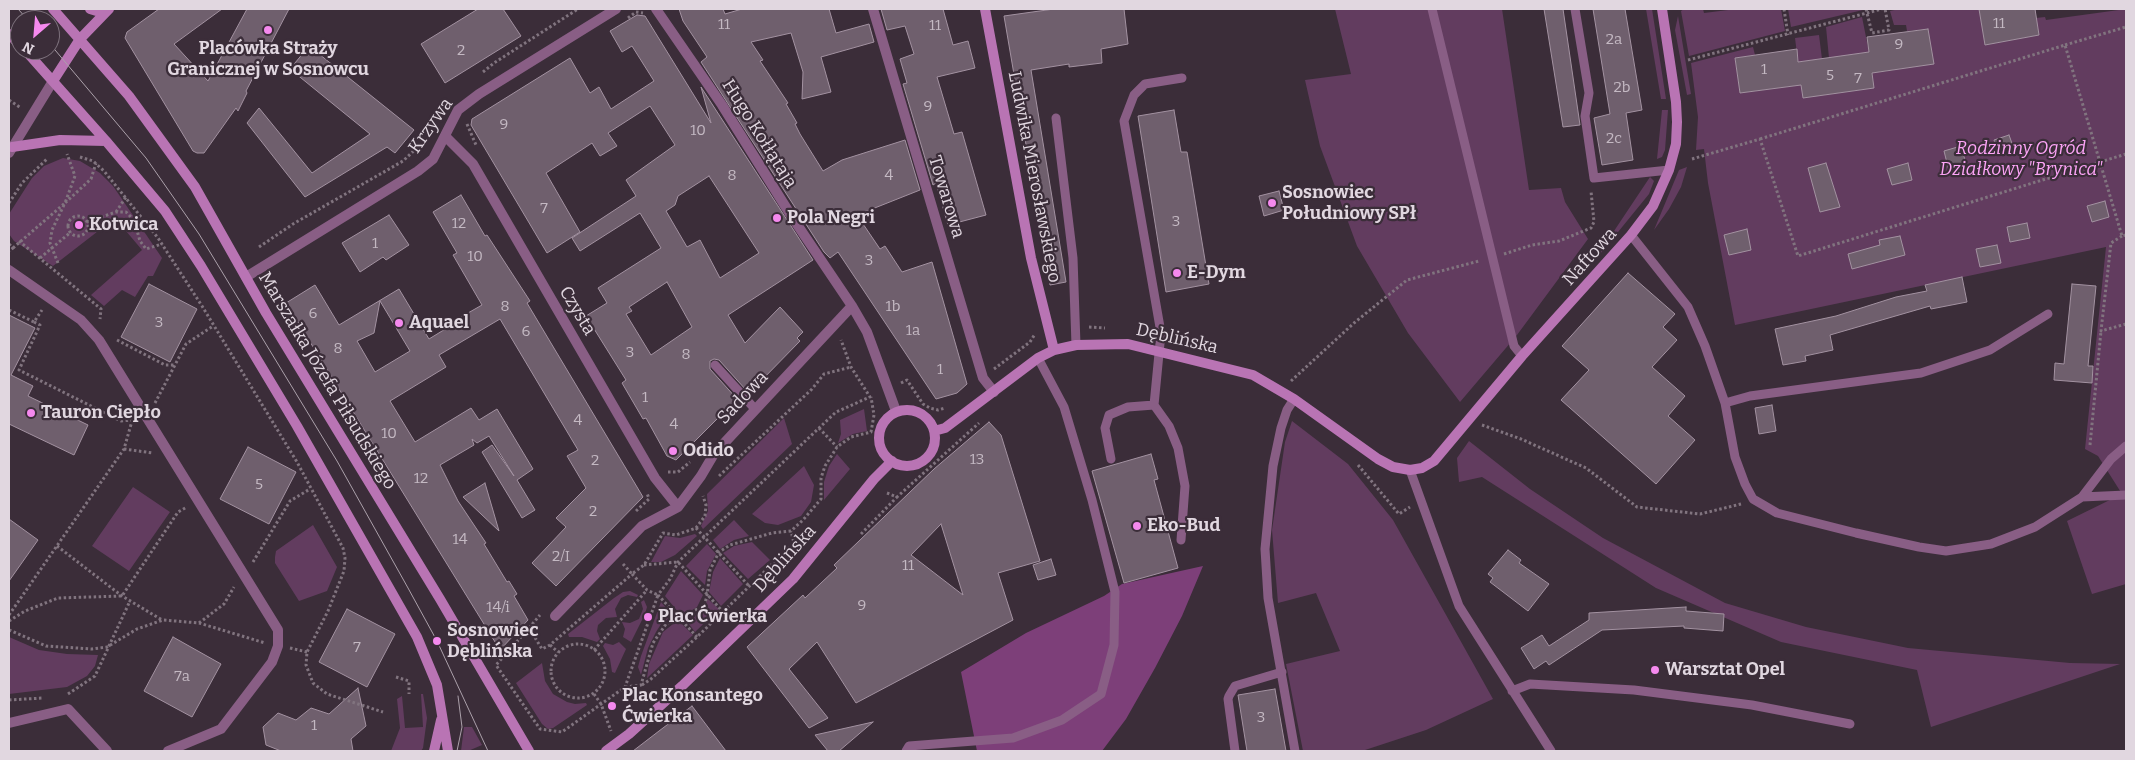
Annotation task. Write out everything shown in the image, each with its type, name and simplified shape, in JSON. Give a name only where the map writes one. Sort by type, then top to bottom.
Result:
[{"type":"street","name":"Marszałka Józefa Piłsudskiego","points":[[54,9],[129,96],[190,180],[266,313],[502,702],[528,751]]},
{"type":"street","points":[[90,9],[106,11]]},
{"type":"street","name":"Krzywa","points":[[246,277],[418,171],[433,159],[458,110],[478,94],[616,9]]},
{"type":"street","name":"Towarowa","points":[[873,9],[983,378],[994,392]]},
{"type":"street","name":"Ludwika Mierosławskiego","points":[[986,9],[1031,258],[1054,350]]},
{"type":"street","name":"Naftowa","points":[[1410,470],[1434,461],[1522,356],[1631,235],[1653,206],[1669,170],[1676,144],[1676,102],[1662,9]]},
{"type":"street","points":[[11,150],[80,39],[106,11]]},
{"type":"street","name":"Hugo Kołłątaja","points":[[651,11],[727,112],[792,217],[852,306],[867,332],[896,412]]},
{"type":"street","points":[[34,60],[165,211],[201,266],[297,426],[417,637],[437,685],[448,751]]},
{"type":"street","name":"Czysta","points":[[445,136],[473,164],[655,478],[678,507]]},
{"type":"street","points":[[11,150],[60,140],[106,141]]},
{"type":"street","points":[[9,270],[81,320],[99,340],[278,630],[278,646],[272,662],[221,729],[168,751]]},
{"type":"street","name":"Sadowa","points":[[556,616],[642,526],[678,507],[701,476],[714,454],[852,306]]},
{"type":"street","name":"Dęblińska","points":[[934,431],[945,428],[1038,358],[1054,350],[1076,345],[1128,344],[1253,375],[1294,399],[1378,459],[1392,467],[1410,470]]},
{"type":"street","points":[[904,410],[920,413],[931,423],[934,431],[934,444],[923,460],[911,466],[892,461],[881,449],[879,438],[883,422],[896,412],[904,410]]},
{"type":"street","name":"Dęblińska","points":[[606,751],[682,686],[793,579],[874,479],[892,461]]},
{"type":"street","points":[[9,724],[68,709],[106,751]]},
{"type":"street","points":[[434,751],[442,714]]},
{"type":"lane","points":[[1432,9],[1514,346],[1522,356]]},
{"type":"lane","points":[[1575,9],[1589,93],[1586,116],[1594,178],[1669,170]]},
{"type":"lane","points":[[1181,540],[1185,486],[1178,448],[1169,426],[1154,405],[1161,333],[1124,121],[1134,94],[1145,84],[1182,78]]},
{"type":"lane","points":[[1056,118],[1073,258],[1076,345]]},
{"type":"lane","points":[[1631,235],[1688,307],[1705,346],[1725,403],[1735,457],[1753,499],[1777,513],[1910,545],[1946,551],[1991,544],[2035,527],[2082,497],[2111,459],[2126,446]]},
{"type":"lane","points":[[1725,403],[1750,396],[1921,373],[1990,350],[2048,314]]},
{"type":"lane","points":[[906,751],[909,746],[1014,738],[1062,720],[1101,694],[1114,645],[1115,592],[1092,500],[1064,407],[1038,358]]},
{"type":"lane","points":[[715,365],[756,409]]},
{"type":"lane","points":[[1294,399],[1281,428],[1273,466],[1265,549],[1268,598],[1295,751]]},
{"type":"lane","points":[[1112,459],[1105,428],[1109,415],[1128,407],[1154,405]]},
{"type":"lane","points":[[1410,470],[1459,606],[1546,750]]},
{"type":"lane","points":[[2082,497],[2126,495]]},
{"type":"lane","points":[[1235,751],[1228,699],[1236,686],[1282,672]]},
{"type":"lane","points":[[1512,691],[1530,684],[1634,690],[1752,705],[1850,724]]},
{"type":"path","points":[[481,74],[494,63],[578,9]]},
{"type":"path","points":[[1784,9],[1788,35]]},
{"type":"path","points":[[1688,60],[1788,35],[1867,11],[1884,9],[1889,30],[1872,33],[1867,11]]},
{"type":"path","points":[[620,23],[636,12],[651,11]]},
{"type":"path","points":[[1692,159],[2126,27]]},
{"type":"path","points":[[2065,45],[2124,236],[2111,243],[2090,445]]},
{"type":"path","points":[[9,100],[32,115]]},
{"type":"path","points":[[471,116],[467,124],[480,151]]},
{"type":"path","points":[[259,247],[293,224],[403,161],[427,138]]},
{"type":"path","points":[[1760,139],[1798,256],[2126,154]]},
{"type":"path","points":[[58,262],[51,249],[52,230],[76,176],[67,152],[60,140]]},
{"type":"path","points":[[61,153],[67,152],[96,163],[126,197],[162,244],[297,462],[310,490],[340,542],[346,563],[331,605],[307,652],[308,671],[318,688],[328,694],[383,712]]},
{"type":"path","points":[[9,203],[22,183],[42,161],[54,154]]},
{"type":"path","points":[[9,252],[19,241],[91,179],[96,163]]},
{"type":"path","points":[[1591,228],[1594,222],[1591,188],[1594,178]]},
{"type":"path","points":[[116,212],[126,197]]},
{"type":"path","points":[[87,222],[116,212],[126,212],[134,220],[140,240],[146,249],[162,244]]},
{"type":"path","points":[[81,216],[87,222],[88,228],[82,235],[71,232],[68,224],[72,218],[81,216]]},
{"type":"path","points":[[40,258],[71,232]]},
{"type":"path","points":[[19,241],[101,310],[99,340],[117,340],[165,365],[174,365]]},
{"type":"path","points":[[9,244],[13,248]]},
{"type":"path","points":[[1289,382],[1354,323],[1390,294]]},
{"type":"path","points":[[34,322],[50,298]]},
{"type":"path","points":[[9,310],[40,325],[19,370],[121,421],[132,421],[146,415],[186,344],[213,326]]},
{"type":"path","points":[[2101,330],[2126,324]]},
{"type":"path","points":[[641,685],[653,643],[666,624],[704,606],[710,570],[719,552],[730,545],[772,533],[791,531],[821,499],[821,478],[825,466],[837,447],[851,437],[871,432],[874,414],[870,397],[851,367],[840,337],[832,329]]},
{"type":"path","points":[[713,483],[812,389],[824,374],[851,367]]},
{"type":"path","points":[[625,688],[658,595],[670,580],[678,562],[836,412],[870,397]]},
{"type":"path","points":[[1468,420],[1521,439],[1586,468],[1637,507],[1700,514],[1753,499]]},
{"type":"path","points":[[9,615],[124,448],[132,421]]},
{"type":"path","points":[[819,428],[837,447]]},
{"type":"path","points":[[124,448],[170,456]]},
{"type":"path","points":[[629,518],[649,499],[644,486],[667,472],[678,472],[693,458]]},
{"type":"path","points":[[529,628],[542,649],[550,644],[644,565],[663,533],[676,535],[696,528],[704,516],[706,505],[702,494],[707,488]]},
{"type":"path","points":[[199,623],[224,604],[245,575],[290,501],[310,490]]},
{"type":"path","points":[[861,534],[896,497]]},
{"type":"path","points":[[122,596],[178,512],[198,500]]},
{"type":"path","points":[[696,528],[750,586]]},
{"type":"path","points":[[542,612],[496,664],[540,729],[562,732],[625,688],[641,685],[652,679],[697,638],[794,543],[791,531]]},
{"type":"path","points":[[57,546],[122,596],[163,620]]},
{"type":"path","points":[[614,554],[647,590],[658,595],[697,638]]},
{"type":"path","points":[[644,565],[678,562]]},
{"type":"path","points":[[678,562],[723,612]]},
{"type":"path","points":[[594,650],[647,590]]},
{"type":"path","points":[[9,621],[25,611],[58,598],[122,596]]},
{"type":"path","points":[[65,697],[95,676],[130,601]]},
{"type":"path","points":[[9,630],[46,646],[67,649],[107,647],[137,628],[163,620],[199,623],[263,642]]},
{"type":"path","points":[[550,644],[558,652]]},
{"type":"path","points":[[578,644],[594,650],[603,662],[605,673],[602,684],[594,694],[576,698],[565,695],[556,688],[550,671],[553,660],[558,652],[578,644]]},
{"type":"path","points":[[295,649],[307,652]]},
{"type":"path","points":[[396,676],[409,681],[409,694]]},
{"type":"path","points":[[594,694],[601,704],[618,742]]},
{"type":"path","points":[[9,700],[46,698]]},
{"type":"green space","points":[[1335,9],[1502,9],[1529,190],[1561,188],[1565,202],[1588,239],[1517,335],[1460,402],[1408,333],[1357,246],[1320,146],[1305,80],[1351,74]]},
{"type":"green space","points":[[1646,9],[1652,9],[1666,99],[1661,99]]},
{"type":"green space","points":[[1684,9],[1703,9],[1704,13],[1736,9],[1781,9],[1785,31],[1689,56],[1681,11]]},
{"type":"green space","points":[[1788,9],[1862,9],[1863,10],[1791,27]]},
{"type":"green space","name":"Rodzinny Ogród Działkowy \"Brynica\"","points":[[1899,9],[1979,9],[1985,45],[2039,35],[2036,18],[2045,17],[2046,20],[2126,9],[2126,584],[2092,594],[2067,521],[2122,494],[2098,456],[2085,449],[2106,247],[1735,325],[1708,183],[1704,149],[1696,150],[1698,117],[1691,63],[1753,47],[1755,55],[1735,58],[1740,93],[1794,86],[1801,80],[1803,98],[1874,88],[1872,70],[1881,72],[1933,64],[1928,29],[1907,31],[1906,25],[1894,25],[1890,11]]},
{"type":"green space","points":[[1678,16],[1691,94],[1687,95],[1675,30]]},
{"type":"green space","points":[[1862,17],[1869,52],[1829,58],[1826,27]]},
{"type":"green space","points":[[1819,35],[1822,59],[1798,62],[1795,38]]},
{"type":"green space","points":[[1662,110],[1668,110],[1665,150],[1662,157],[1657,159]]},
{"type":"green space","points":[[63,158],[80,161],[100,173],[113,186],[162,258],[153,276],[148,276],[135,297],[122,290],[104,306],[91,295],[142,250],[115,218],[53,266],[14,241],[9,234],[9,214],[32,178],[44,166]]},
{"type":"green space","points":[[1687,167],[1681,187],[1669,209],[1654,230],[1679,170]]},
{"type":"green space","points":[[1650,177],[1654,181],[1649,194],[1592,264]]},
{"type":"green space","points":[[864,409],[867,431],[853,434],[838,443],[841,434],[840,420]]},
{"type":"green space","points":[[784,418],[792,444],[703,529],[701,526],[708,511],[707,494]]},
{"type":"green space","points":[[1292,421],[1348,464],[1393,520],[1493,699],[1426,730],[1362,751],[1303,751],[1286,664],[1340,651],[1316,593],[1278,603],[1272,530],[1285,442]]},
{"type":"green space","points":[[1469,441],[1530,489],[1603,538],[1725,603],[1806,627],[1908,648],[2070,663],[2120,664],[1931,727],[1917,670],[1781,642],[1656,588],[1482,477],[1459,482],[1457,458]]},
{"type":"green space","points":[[837,454],[850,469],[824,500],[824,482],[829,466]]},
{"type":"green space","points":[[804,466],[814,485],[811,502],[801,516],[778,525],[765,523],[752,514]]},
{"type":"green space","points":[[133,487],[170,512],[129,571],[92,546]]},
{"type":"green space","points":[[734,520],[749,536],[734,540],[720,549],[713,540]]},
{"type":"green space","points":[[313,525],[337,567],[327,591],[299,601],[275,563],[276,551]]},
{"type":"green space","points":[[695,534],[697,536],[675,555],[661,562],[651,562],[665,536],[680,538]]},
{"type":"green space","points":[[752,542],[770,560],[748,579],[723,553],[734,546]]},
{"type":"green space","points":[[707,544],[716,554],[707,571],[705,585],[686,566]]},
{"type":"green space","points":[[720,558],[743,584],[721,606],[709,592],[713,572]]},
{"type":"green space","points":[[681,571],[703,595],[697,607],[689,612],[679,613],[665,596]]},
{"type":"green space","points":[[630,591],[638,595],[637,597],[628,595],[621,598],[615,609],[617,617],[606,618],[598,625],[597,631],[600,639],[597,642],[582,637],[569,637],[568,634],[614,598],[623,592]]},
{"type":"green space","points":[[708,599],[719,609],[695,632],[685,619],[699,614]]},
{"type":"green space","points":[[644,600],[647,607],[645,614],[631,642],[623,637],[625,629],[622,622],[630,623],[639,619],[643,609],[641,602]]},
{"type":"green space","points":[[661,602],[673,616],[661,624],[656,632],[648,648],[641,675],[638,667],[641,656]]},
{"type":"green space","points":[[678,620],[693,635],[647,678],[649,664],[663,632]]},
{"type":"green space","points":[[9,637],[39,650],[67,654],[98,655],[95,666],[87,676],[67,687],[9,694]]},
{"type":"green space","points":[[619,642],[626,649],[615,673],[612,672],[610,659],[603,646],[605,643],[613,645]]},
{"type":"green space","points":[[542,663],[545,681],[553,694],[567,702],[575,704],[586,703],[587,705],[553,728],[548,729],[542,724],[516,683]]},
{"type":"green space","points":[[421,694],[423,694],[427,718],[423,748],[421,751],[391,751],[400,728],[397,699],[402,696],[405,728],[423,727]]},
{"type":"green space","points":[[464,727],[472,727],[482,745],[468,751],[461,751]]},
{"type":"shaded area","points":[[1203,566],[1182,616],[1155,668],[1126,719],[1102,751],[977,751],[961,672],[1026,633],[1104,596],[1122,584]]},
{"type":"building","points":[[159,9],[222,9],[174,44],[208,81],[247,9],[289,9],[246,91],[247,93],[238,111],[236,108],[204,153],[193,151],[125,38],[127,32]]},
{"type":"building","points":[[478,9],[503,9],[521,36],[445,83],[421,44]]},
{"type":"building","points":[[679,9],[723,9],[725,14],[742,9],[829,9],[836,33],[869,24],[874,42],[821,57],[831,92],[802,99],[803,72],[791,33],[751,42],[763,60],[760,61],[788,103],[786,104],[797,123],[795,124],[800,134],[823,171],[842,160],[905,140],[920,190],[857,215],[880,249],[885,246],[902,272],[932,262],[967,384],[957,393],[936,399],[838,252],[830,258],[824,252],[701,62],[707,57],[683,21]]},
{"type":"building","points":[[881,9],[943,9],[953,45],[968,41],[975,68],[937,77],[954,134],[962,132],[986,215],[948,225],[936,183],[933,185],[903,84],[907,83],[900,59],[914,54],[905,26],[887,30]]},
{"type":"building","points":[[1054,9],[1124,9],[1128,44],[1101,49],[1102,63],[1069,67],[1069,64],[1031,70],[1066,282],[1050,285],[1004,16]]},
{"type":"building","points":[[1544,9],[1563,9],[1580,125],[1563,127]]},
{"type":"building","points":[[1593,9],[1625,9],[1642,110],[1626,113],[1633,160],[1602,165],[1594,118],[1610,114]]},
{"type":"building","points":[[1979,9],[2035,9],[2039,35],[1985,45]]},
{"type":"building","points":[[637,15],[645,16],[711,123],[701,87],[813,260],[728,315],[745,343],[780,307],[803,332],[797,338],[800,341],[757,385],[754,382],[746,390],[719,360],[714,359],[710,361],[710,369],[737,399],[676,460],[667,456],[646,418],[643,419],[622,383],[626,380],[586,316],[607,303],[598,288],[661,248],[640,213],[580,251],[572,238],[636,196],[626,180],[675,145],[650,106],[608,133],[617,146],[600,156],[592,143],[546,173],[580,232],[547,253],[471,125],[472,119],[570,58],[590,93],[599,87],[611,109],[654,81],[632,46],[622,52],[610,31]],"holes":[[[709,176],[759,253],[720,278],[700,240],[687,247],[666,211],[675,205],[678,196]],[[667,282],[692,327],[651,355],[626,314],[632,311],[629,307]]]},
{"type":"building","points":[[1928,29],[1934,64],[1872,73],[1874,88],[1803,98],[1801,85],[1740,93],[1735,58],[1797,49],[1798,62],[1869,52],[1867,37]]},
{"type":"building","points":[[309,46],[414,130],[395,153],[387,147],[305,197],[247,123],[259,108],[312,173],[370,134],[290,69]]},
{"type":"building","points":[[1174,110],[1181,152],[1187,152],[1209,284],[1166,292],[1138,116]]},
{"type":"building","points":[[2009,135],[2014,149],[1998,154],[1994,140]]},
{"type":"building","points":[[1961,146],[1965,160],[1961,168],[1949,171],[1944,151]]},
{"type":"building","points":[[1826,163],[1840,207],[1820,212],[1808,168]]},
{"type":"building","points":[[1908,163],[1912,180],[1892,185],[1887,169]]},
{"type":"building","name":"Sosnowiec Południowy SPł","points":[[1279,191],[1284,210],[1264,216],[1259,196]]},
{"type":"building","points":[[461,195],[485,236],[487,235],[530,301],[527,303],[643,497],[556,586],[532,563],[566,527],[556,518],[586,488],[567,456],[578,450],[500,319],[439,355],[446,367],[390,401],[415,442],[471,408],[479,420],[497,409],[533,469],[517,480],[535,510],[522,518],[482,452],[492,445],[514,476],[489,436],[477,443],[472,439],[474,445],[440,465],[458,501],[486,543],[484,544],[507,582],[509,581],[517,594],[514,596],[528,620],[500,650],[286,303],[315,285],[339,325],[399,289],[429,339],[460,320],[461,317],[482,305],[453,255],[457,253],[433,212]],"holes":[[[380,301],[410,351],[375,372],[357,341],[374,333]]]},
{"type":"building","points":[[2105,201],[2109,217],[2092,222],[2087,206]]},
{"type":"building","points":[[389,215],[409,245],[386,260],[383,257],[360,272],[342,243]]},
{"type":"building","points":[[2027,223],[2030,238],[2010,242],[2007,227]]},
{"type":"building","points":[[1747,229],[1751,250],[1729,255],[1724,235]]},
{"type":"building","points":[[1900,236],[1905,255],[1852,269],[1848,254],[1880,245],[1879,240]]},
{"type":"building","points":[[1997,245],[2001,263],[1980,267],[1976,249]]},
{"type":"building","points":[[1628,273],[1675,314],[1663,327],[1677,340],[1652,367],[1685,396],[1668,416],[1695,440],[1656,484],[1561,400],[1589,370],[1562,346]]},
{"type":"building","points":[[1962,277],[1967,302],[1931,309],[1930,306],[1830,335],[1833,350],[1805,356],[1806,361],[1783,365],[1775,329],[1836,316],[1896,297],[1927,291],[1925,285]]},
{"type":"building","points":[[149,284],[197,309],[170,362],[121,337]]},
{"type":"building","points":[[2072,284],[2096,286],[2088,366],[2093,366],[2092,383],[2054,380],[2055,363],[2064,364]]},
{"type":"building","points":[[9,315],[35,328],[11,375],[33,386],[28,396],[88,425],[74,455],[9,424]]},
{"type":"building","points":[[1772,405],[1776,431],[1759,434],[1755,408]]},
{"type":"building","points":[[989,422],[1001,435],[1040,561],[998,573],[1013,620],[856,703],[817,642],[789,669],[828,718],[809,728],[747,647],[803,595],[805,598],[837,568],[834,565],[934,469]],"holes":[[[941,524],[963,595],[911,555]]]},
{"type":"building","points":[[248,447],[296,472],[269,524],[220,499]]},
{"type":"building","name":"Eko-Bud","points":[[1151,454],[1158,479],[1154,480],[1178,568],[1124,583],[1092,471]]},
{"type":"building","points":[[485,483],[499,531],[463,497]]},
{"type":"building","points":[[9,519],[38,540],[9,581]]},
{"type":"building","points":[[1508,550],[1521,560],[1519,563],[1549,584],[1528,611],[1490,582],[1493,578],[1488,574]]},
{"type":"building","points":[[1051,559],[1056,575],[1038,580],[1033,565]]},
{"type":"building","points":[[1686,607],[1686,611],[1724,614],[1723,631],[1684,628],[1684,626],[1602,630],[1549,665],[1546,661],[1534,669],[1521,648],[1542,635],[1549,646],[1589,620],[1589,613]]},
{"type":"building","points":[[347,609],[395,634],[367,687],[319,662]]},
{"type":"building","points":[[173,637],[221,664],[192,717],[144,691]]},
{"type":"building","points":[[358,688],[366,726],[351,739],[353,751],[281,751],[266,745],[263,727],[278,713],[296,720],[311,708],[329,714]]},
{"type":"building","points":[[1275,689],[1286,751],[1247,751],[1238,695]]},
{"type":"building","points":[[692,706],[726,751],[633,751],[659,731]]},
{"type":"building","points":[[873,722],[839,751],[828,751],[815,735]]},
{"type":"tram line","points":[[60,56],[146,158],[199,234],[337,461],[408,588],[437,641],[488,751]]},
{"type":"tram line","points":[[457,751],[462,727],[458,696]]},
{"type":"place","name":"Placówka Straży Granicznej w Sosnowcu","points":[[268,30]]},
{"type":"place","name":"Sosnowiec Południowy SPł","points":[[1272,203]]},
{"type":"place","name":"Pola Negri","points":[[777,218]]},
{"type":"place","name":"Kotwica","points":[[79,225]]},
{"type":"place","name":"E-Dym","points":[[1177,273]]},
{"type":"place","name":"Aquael","points":[[399,323]]},
{"type":"place","name":"Tauron Ciepło","points":[[31,413]]},
{"type":"place","name":"Odido","points":[[673,451]]},
{"type":"place","name":"Eko-Bud","points":[[1137,526]]},
{"type":"place","name":"Plac Ćwierka","points":[[648,617]]},
{"type":"place","name":"Sosnowiec Dęblińska","points":[[437,641]]},
{"type":"place","name":"Warsztat Opel","points":[[1655,670]]},
{"type":"place","name":"Plac Konsantego Ćwierka","points":[[612,706]]}]
